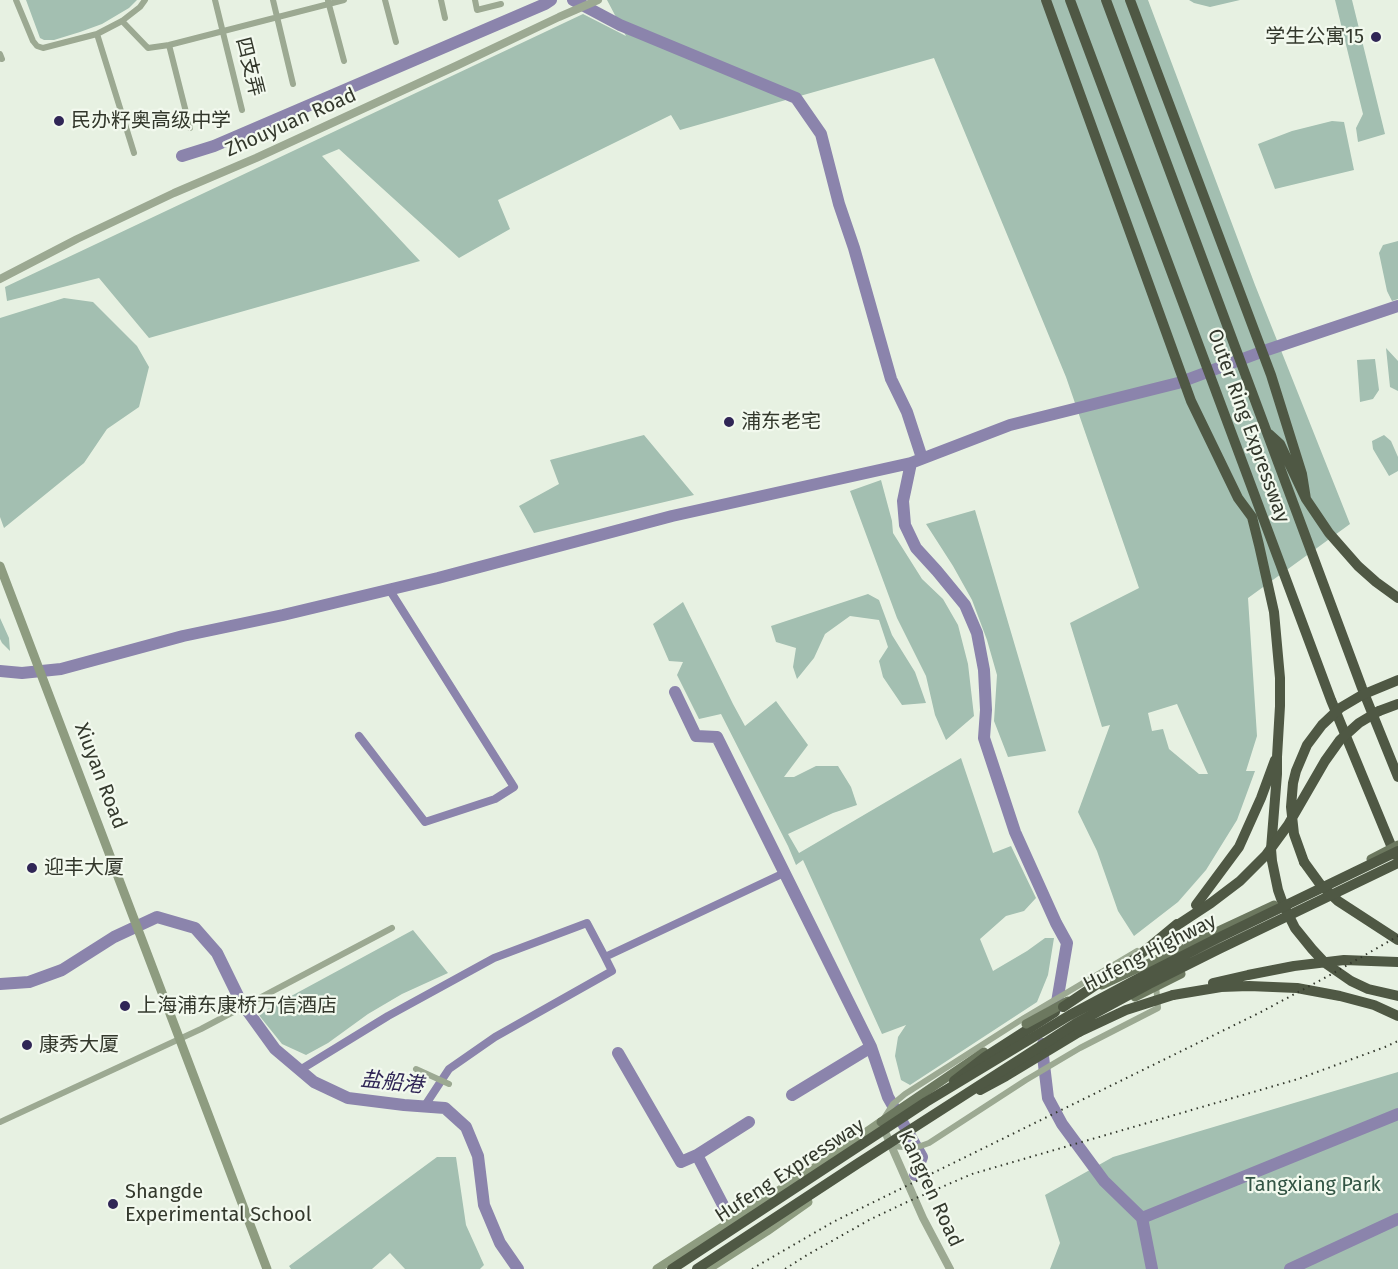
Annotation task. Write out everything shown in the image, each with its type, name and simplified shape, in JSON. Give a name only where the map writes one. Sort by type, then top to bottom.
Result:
[{"type":"highway","points":[[1046,0],[1191,401],[1238,498],[1252,518]]},
{"type":"highway","name":"Outer Ring Expressway","points":[[1070,0],[1331,700],[1398,864]]},
{"type":"highway","name":"Outer Ring Expressway","points":[[1106,0],[1362,688],[1398,777]]},
{"type":"highway","points":[[1130,0],[1271,375],[1302,474],[1306,499]]},
{"type":"highway","points":[[1267,432],[1280,444],[1317,518],[1342,549],[1376,582],[1398,598]]},
{"type":"highway","points":[[1254,495],[1252,518],[1269,585],[1280,678],[1277,774],[1271,849],[1278,890],[1288,916],[1302,939],[1331,968],[1368,989],[1398,996]]},
{"type":"highway","points":[[1398,680],[1367,692],[1340,708],[1322,725],[1307,745],[1295,777],[1291,807],[1294,834],[1304,862],[1320,884],[1338,901],[1398,940]]},
{"type":"highway","points":[[926,1102],[985,1057],[1118,970],[1240,881],[1266,855],[1288,825],[1325,761],[1340,740],[1359,723],[1379,711],[1398,704]]},
{"type":"highway","points":[[1173,928],[1207,891],[1239,847],[1276,757]]},
{"type":"highway","name":"Hufeng Highway","points":[[926,1102],[1070,1015],[1144,975],[1398,851]]},
{"type":"highway","name":"Hufeng Highway","points":[[934,1114],[1075,1024],[1220,949],[1398,864]]},
{"type":"highway","points":[[934,1114],[1006,1076],[1079,1032],[1126,1010],[1229,979],[1294,966],[1344,960],[1398,962]]},
{"type":"highway","points":[[1173,995],[1221,987],[1297,988],[1374,1005],[1398,1016]]},
{"type":"highway","name":"Hufeng Expressway","points":[[672,1269],[926,1102]]},
{"type":"highway","name":"Hufeng Expressway","points":[[697,1269],[934,1114]]},
{"type":"main road","name":"Xiuyan Road","points":[[0,566],[267,1269]]},
{"type":"main road","points":[[657,1269],[825,1161],[1025,1021],[1398,845]]},
{"type":"main road","points":[[708,1269],[767,1231],[891,1144],[900,1135],[1018,1057],[1398,864]]},
{"type":"street","points":[[16,0],[33,41],[37,46],[43,48],[97,34],[122,21],[145,0]]},
{"type":"street","name":"四支弄","points":[[215,0],[242,110]]},
{"type":"street","name":"四支弄","points":[[273,0],[293,84]]},
{"type":"street","name":"四支弄","points":[[122,21],[148,48],[169,45],[344,0]]},
{"type":"street","points":[[385,0],[396,42]]},
{"type":"street","points":[[441,0],[445,18]]},
{"type":"street","points":[[475,0],[477,10],[501,4]]},
{"type":"street","name":"Zhouyuan Road","points":[[0,279],[174,193],[256,158],[598,0]]},
{"type":"street","points":[[329,2],[344,61]]},
{"type":"street","points":[[97,34],[134,153]]},
{"type":"street","points":[[169,45],[190,128]]},
{"type":"street","points":[[0,1122],[180,1039],[392,928]]},
{"type":"street","points":[[891,1144],[915,1148],[929,1143],[1080,1048],[1158,1008],[1155,977],[1138,951],[1025,1021]]},
{"type":"street","points":[[416,1070],[449,1084]]},
{"type":"street","name":"Kangren Road","points":[[880,1122],[923,1218],[950,1269]]},
{"type":"green space","points":[[26,0],[137,0],[129,8],[102,24],[54,40],[44,40],[40,38]]},
{"type":"green space","points":[[607,0],[1148,0],[1255,285],[1350,524],[1248,598],[1257,736],[1246,771],[1255,771],[1237,820],[1206,870],[1178,902],[1134,936],[1118,911],[1097,851],[1078,812],[1110,725],[1102,727],[1070,623],[1139,588],[1066,377],[934,58],[680,130],[671,115],[498,200],[510,229],[459,258],[339,149],[322,156],[420,261],[149,338],[99,278],[7,301],[5,287],[583,14],[626,36]],"holes":[[[1177,704],[1208,774],[1199,774],[1169,749],[1163,729],[1152,731],[1148,713]]]},
{"type":"green space","points":[[1189,0],[1240,0],[1210,7]]},
{"type":"green space","points":[[1335,0],[1352,0],[1385,134],[1358,142],[1356,128],[1363,114]]},
{"type":"green space","points":[[1332,121],[1344,122],[1354,170],[1275,189],[1258,144],[1292,131]]},
{"type":"green space","points":[[1398,241],[1398,299],[1392,301],[1387,291],[1379,253],[1383,245]]},
{"type":"green space","points":[[64,298],[93,302],[137,346],[149,367],[139,407],[107,429],[84,463],[4,528],[0,517],[0,318]]},
{"type":"green space","points":[[1386,348],[1398,361],[1398,391],[1390,387]]},
{"type":"green space","points":[[1375,359],[1379,390],[1373,399],[1360,402],[1357,360]]},
{"type":"green space","points":[[644,435],[694,495],[534,533],[519,506],[559,484],[550,460]]},
{"type":"green space","points":[[1384,435],[1391,441],[1398,457],[1398,471],[1389,476],[1373,449],[1372,441]]},
{"type":"green space","points":[[881,480],[893,533],[922,579],[943,599],[958,625],[968,664],[974,716],[946,740],[935,715],[926,676],[897,618],[850,491]]},
{"type":"green space","points":[[975,510],[1046,751],[1008,757],[994,721],[997,675],[987,640],[972,600],[926,524]]},
{"type":"green space","points":[[868,594],[879,600],[892,635],[915,672],[926,703],[902,705],[883,677],[879,661],[888,647],[879,620],[850,616],[825,634],[814,658],[797,679],[793,667],[796,648],[776,642],[771,626]]},
{"type":"green space","points":[[683,602],[745,726],[776,701],[808,745],[784,777],[794,777],[816,766],[838,766],[851,787],[857,805],[833,813],[788,834],[799,853],[961,758],[993,853],[1011,846],[1036,898],[1024,911],[1006,916],[980,939],[993,971],[1045,938],[1054,938],[1048,975],[1037,1002],[910,1085],[901,1080],[895,1056],[898,1037],[906,1025],[882,1034],[803,860],[796,865],[721,714],[699,719],[677,675],[683,662],[669,661],[653,624]]},
{"type":"green space","points":[[0,618],[9,638],[10,651],[0,639]]},
{"type":"green space","points":[[413,930],[448,973],[402,994],[306,1055],[282,1044],[258,1014]]},
{"type":"green space","name":"Tangxiang Park","points":[[1398,1072],[1398,1269],[1050,1269],[1060,1243],[1045,1195],[1113,1157]]},
{"type":"green space","points":[[437,1157],[456,1157],[466,1225],[484,1265],[480,1269],[405,1269],[390,1253],[372,1269],[291,1269],[289,1266]]},
{"type":"waterway","points":[[182,156],[214,146],[551,0]]},
{"type":"waterway","points":[[573,0],[620,25],[796,98],[821,134],[839,204],[854,248],[891,379],[907,412],[922,458]]},
{"type":"waterway","points":[[0,671],[22,673],[61,669],[183,636],[438,578],[672,516],[911,463],[1010,425],[1178,383],[1398,306]]},
{"type":"waterway","points":[[911,463],[903,501],[905,525],[916,548],[965,605],[977,633],[984,670],[986,710],[984,738],[1015,832],[1067,943],[1056,1008]]},
{"type":"waterway","points":[[359,736],[425,822],[495,799],[514,787],[389,589]]},
{"type":"waterway","points":[[675,692],[696,736],[717,737],[871,1047],[888,1097],[922,1157],[915,1175]]},
{"type":"waterway","points":[[300,1070],[388,1016],[494,958],[587,923],[605,957],[784,873]]},
{"type":"waterway","name":"盐船港","points":[[0,984],[29,982],[62,970],[114,937],[157,917],[195,928],[217,953],[241,1002],[275,1049],[314,1082],[348,1098],[445,1108],[466,1127],[478,1156],[484,1205],[500,1243],[518,1269]]},
{"type":"waterway","points":[[424,1107],[449,1069],[495,1037],[612,971],[605,957]]},
{"type":"waterway","points":[[1043,1044],[1048,1098],[1062,1124],[1104,1181],[1142,1218],[1152,1269]]},
{"type":"waterway","points":[[792,1095],[871,1047]]},
{"type":"waterway","points":[[618,1053],[681,1162],[697,1155],[724,1207]]},
{"type":"waterway","points":[[1142,1218],[1398,1114]]},
{"type":"waterway","points":[[697,1155],[749,1122]]},
{"type":"waterway","points":[[1290,1269],[1398,1219]]},
{"type":"railway","points":[[752,1269],[833,1222],[1261,1012],[1398,936]]},
{"type":"railway","points":[[785,1269],[871,1219],[972,1174],[1298,1079],[1398,1041]]},
{"type":"place","name":"学生公寓15","points":[[1376,37]]},
{"type":"place","name":"民办籽奥高级中学","points":[[59,121]]},
{"type":"place","name":"浦东老宅","points":[[729,422]]},
{"type":"place","name":"迎丰大厦","points":[[32,868]]},
{"type":"place","name":"上海浦东康桥万信酒店","points":[[125,1006]]},
{"type":"place","name":"康秀大厦","points":[[27,1045]]},
{"type":"place","name":"Shangde Experimental School","points":[[113,1204]]}]
